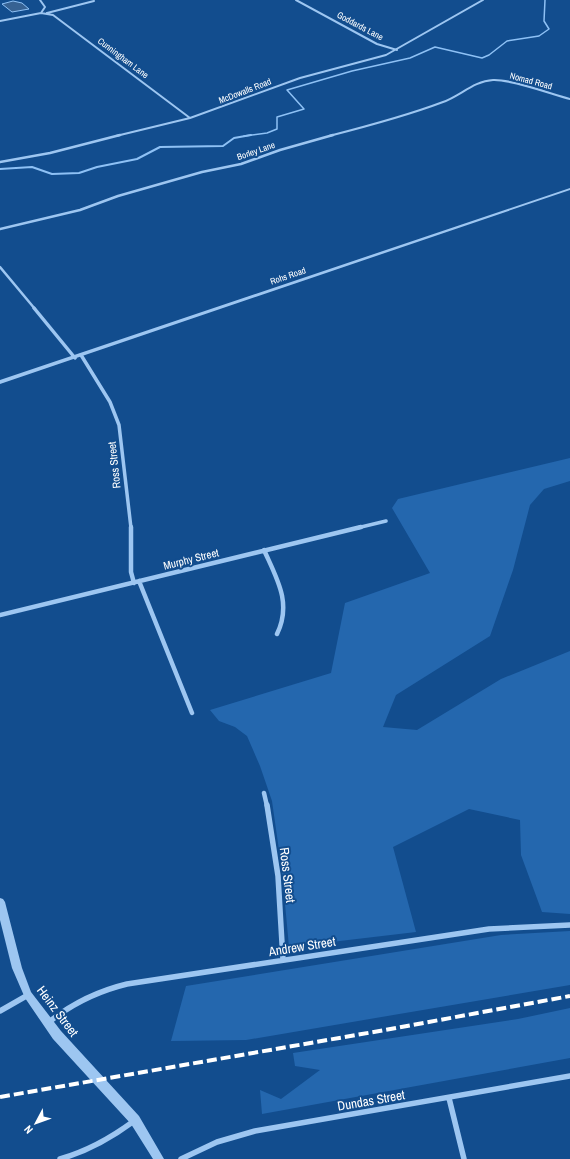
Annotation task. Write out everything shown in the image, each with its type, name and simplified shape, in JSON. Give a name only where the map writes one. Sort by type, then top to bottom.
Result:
[{"type":"street","points":[[40,0],[45,7],[41,13]]},
{"type":"street","name":"Goddards Lane","points":[[296,0],[377,44],[397,50]]},
{"type":"street","name":"McDowalls Road","points":[[0,162],[50,153],[190,118],[300,78],[382,57],[397,50],[483,0]]},
{"type":"street","points":[[0,21],[46,13],[94,1]]},
{"type":"street","name":"Cunningham Lane","points":[[46,13],[111,58],[190,118]]},
{"type":"street","name":"Nomad Road","points":[[489,79],[501,80],[570,98]]},
{"type":"street","name":"Borley Lane","points":[[0,229],[80,210],[118,196],[202,172],[241,164],[287,148],[414,113],[429,106],[446,101],[471,86],[489,79]]},
{"type":"street","name":"Rohs Road","points":[[0,383],[570,189]]},
{"type":"street","points":[[0,267],[75,358]]},
{"type":"street","name":"Ross Street","points":[[81,356],[110,402],[119,425],[132,537],[131,572],[192,713]]},
{"type":"street","name":"Murphy Street","points":[[0,615],[386,521]]},
{"type":"street","points":[[264,550],[283,598],[283,623],[277,634]]},
{"type":"street","name":"Ross Street","points":[[264,793],[270,822],[280,901],[283,960]]},
{"type":"street","name":"Heinz Street","points":[[0,902],[15,962],[28,995],[48,1023],[135,1120],[159,1159]]},
{"type":"street","name":"Andrew Street","points":[[48,1023],[75,1003],[112,988],[283,960],[489,929],[570,925]]},
{"type":"street","points":[[0,1011],[28,995]]},
{"type":"street","name":"Dundas Street","points":[[181,1159],[214,1143],[237,1135],[570,1076]]},
{"type":"street","points":[[449,1098],[464,1159]]},
{"type":"street","points":[[60,1159],[88,1150],[109,1140],[135,1120]]},
{"type":"shaded area","points":[[13,1],[22,3],[29,9],[12,12],[2,4]]},
{"type":"shaded area","points":[[570,458],[570,481],[544,489],[530,505],[513,570],[490,636],[396,695],[383,727],[417,730],[501,679],[570,651],[570,914],[542,912],[521,855],[520,820],[469,809],[393,847],[416,932],[289,947],[282,871],[272,801],[260,766],[247,736],[235,727],[219,721],[210,710],[331,673],[345,603],[430,573],[392,508],[398,499]]},
{"type":"shaded area","points":[[570,931],[570,985],[246,1040],[171,1041],[186,986],[501,935]]},
{"type":"shaded area","points":[[570,1008],[570,1058],[262,1114],[260,1090],[281,1099],[320,1070],[295,1066],[293,1053],[518,1019]]},
{"type":"waterway","points":[[249,135],[267,133],[277,129],[277,117],[304,109],[287,90],[352,71],[410,58],[435,47],[482,58],[489,55],[507,41],[539,36],[549,29],[544,21],[545,0]]},
{"type":"waterway","points":[[0,169],[32,167],[52,174],[79,173],[97,167],[137,159],[160,147],[223,146],[234,138],[249,135]]},
{"type":"waterway","points":[[244,136],[249,135]]},
{"type":"railway","points":[[0,1097],[385,1030],[570,996]]}]
